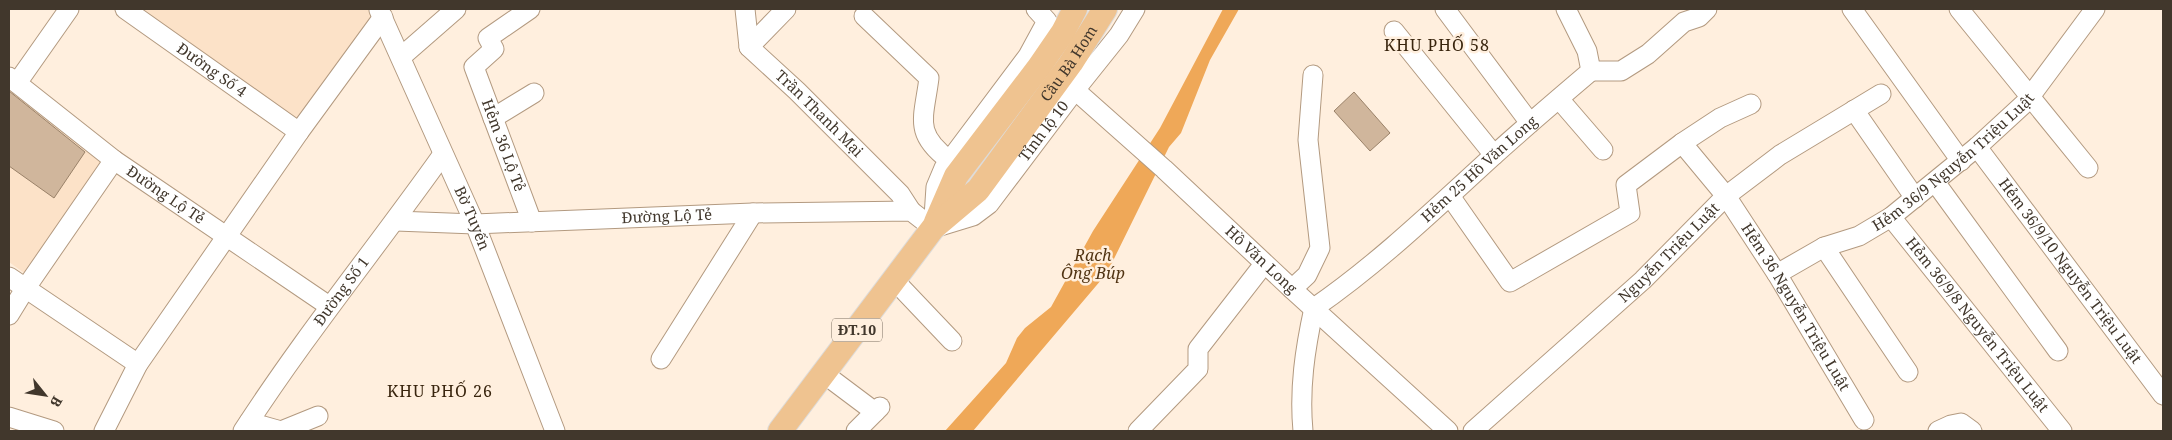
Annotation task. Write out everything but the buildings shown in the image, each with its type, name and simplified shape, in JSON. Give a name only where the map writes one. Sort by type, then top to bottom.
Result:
[{"type":"main road","name":"Cầu Bà Hom","points":[[953,168],[1051,50],[1075,9]]},
{"type":"main road","name":"Cầu Bà Hom","points":[[933,228],[978,190],[1071,63],[1105,9]]},
{"type":"main road","name":"ĐT.10","points":[[780,431],[933,228],[953,168]]},
{"type":"street","points":[[13,80],[69,9]]},
{"type":"street","name":"Đường Số 4","points":[[125,9],[299,132]]},
{"type":"street","points":[[401,57],[456,9]]},
{"type":"street","name":"Hẻm 36 Lộ Tẻ","points":[[530,9],[488,38],[494,49],[474,67],[532,222]]},
{"type":"street","points":[[745,9],[749,47]]},
{"type":"street","points":[[749,47],[786,9]]},
{"type":"street","name":"Tỉnh lộ 10","points":[[933,228],[973,216],[989,204],[1118,36],[1135,9]]},
{"type":"street","points":[[1445,9],[1530,123]]},
{"type":"street","points":[[1566,9],[1587,51],[1591,71],[1621,71],[1648,54],[1684,22],[1699,17],[1707,9]]},
{"type":"street","points":[[1852,9],[1961,161]]},
{"type":"street","points":[[1959,9],[2088,168]]},
{"type":"street","name":"Hẻm 36/9 Nguyễn Triệu Luật","points":[[1777,274],[1824,247],[1859,236],[1891,217],[1961,161],[2030,97],[2095,9]]},
{"type":"street","points":[[104,431],[138,364],[381,13]]},
{"type":"street","name":"Bờ Tuyến","points":[[381,13],[475,224],[555,431]]},
{"type":"street","points":[[864,16],[930,78],[922,127],[934,148],[953,168],[1028,56],[1041,15]]},
{"type":"street","points":[[1394,31],[1494,155]]},
{"type":"street","name":"Trần Thanh Mại","points":[[749,47],[797,91],[900,194],[911,211]]},
{"type":"street","name":"Hẻm 25 Hồ Văn Long","points":[[1314,308],[1335,294],[1450,196],[1530,123],[1591,71]]},
{"type":"street","points":[[1292,289],[1307,275],[1320,248],[1308,140],[1313,75]]},
{"type":"street","name":"Đường Lộ Tẻ","points":[[13,80],[114,160],[329,306]]},
{"type":"street","name":"Hồ Văn Long","points":[[1075,90],[1164,169],[1264,264],[1448,431]]},
{"type":"street","points":[[493,118],[534,93]]},
{"type":"street","name":"Nguyễn Triệu Luật","points":[[1473,431],[1643,280],[1726,196],[1780,155],[1881,94]]},
{"type":"street","points":[[1559,99],[1603,150]]},
{"type":"street","points":[[1450,196],[1510,282],[1630,213],[1626,185],[1682,143],[1720,118],[1751,104]]},
{"type":"street","points":[[1854,110],[1915,198]]},
{"type":"street","name":"Hẻm 36 Nguyễn Triệu Luật","points":[[1682,143],[1726,196],[1777,274],[1864,420]]},
{"type":"street","name":"Hẻm 36/9/10 Nguyễn Triệu Luật","points":[[1977,147],[2163,395]]},
{"type":"street","name":"Đường Số 1","points":[[246,426],[329,306],[396,221],[443,154]]},
{"type":"street","points":[[9,316],[25,288],[114,160]]},
{"type":"street","points":[[1934,182],[2058,351]]},
{"type":"street","points":[[911,211],[933,228]]},
{"type":"street","name":"Đường Lộ Tẻ","points":[[396,221],[475,224],[753,213],[911,211]]},
{"type":"street","points":[[661,360],[753,213]]},
{"type":"street","name":"Hẻm 36/9/8 Nguyễn Triệu Luật","points":[[1891,217],[2062,431]]},
{"type":"street","points":[[1824,247],[1908,372]]},
{"type":"street","points":[[1139,431],[1198,369],[1198,349],[1264,264]]},
{"type":"street","points":[[9,277],[138,364]]},
{"type":"street","points":[[894,280],[952,342]]},
{"type":"street","points":[[1303,431],[1300,405],[1304,355],[1314,308]]},
{"type":"street","points":[[823,374],[877,410],[856,431]]},
{"type":"street","points":[[246,426],[281,431],[318,416]]},
{"type":"street","points":[[9,417],[54,431]]},
{"type":"street","points":[[1938,431],[1951,425],[1967,427]]},
{"type":"shaded area","points":[[135,9],[371,9],[376,18],[297,124]]},
{"type":"shaded area","points":[[9,90],[105,157],[27,275],[9,262]]},
{"type":"water","name":"Rạch Ông Búp","points":[[1223,9],[1239,9],[1210,60],[1181,133],[1169,147],[1107,273],[973,431],[945,431],[1006,363],[1017,338],[1025,328],[1051,307],[1093,231],[1160,128]]},
{"type":"district","name":"KHU PHỐ 58","points":[[1437,45]]},
{"type":"district","name":"KHU PHỐ 26","points":[[440,391]]}]
